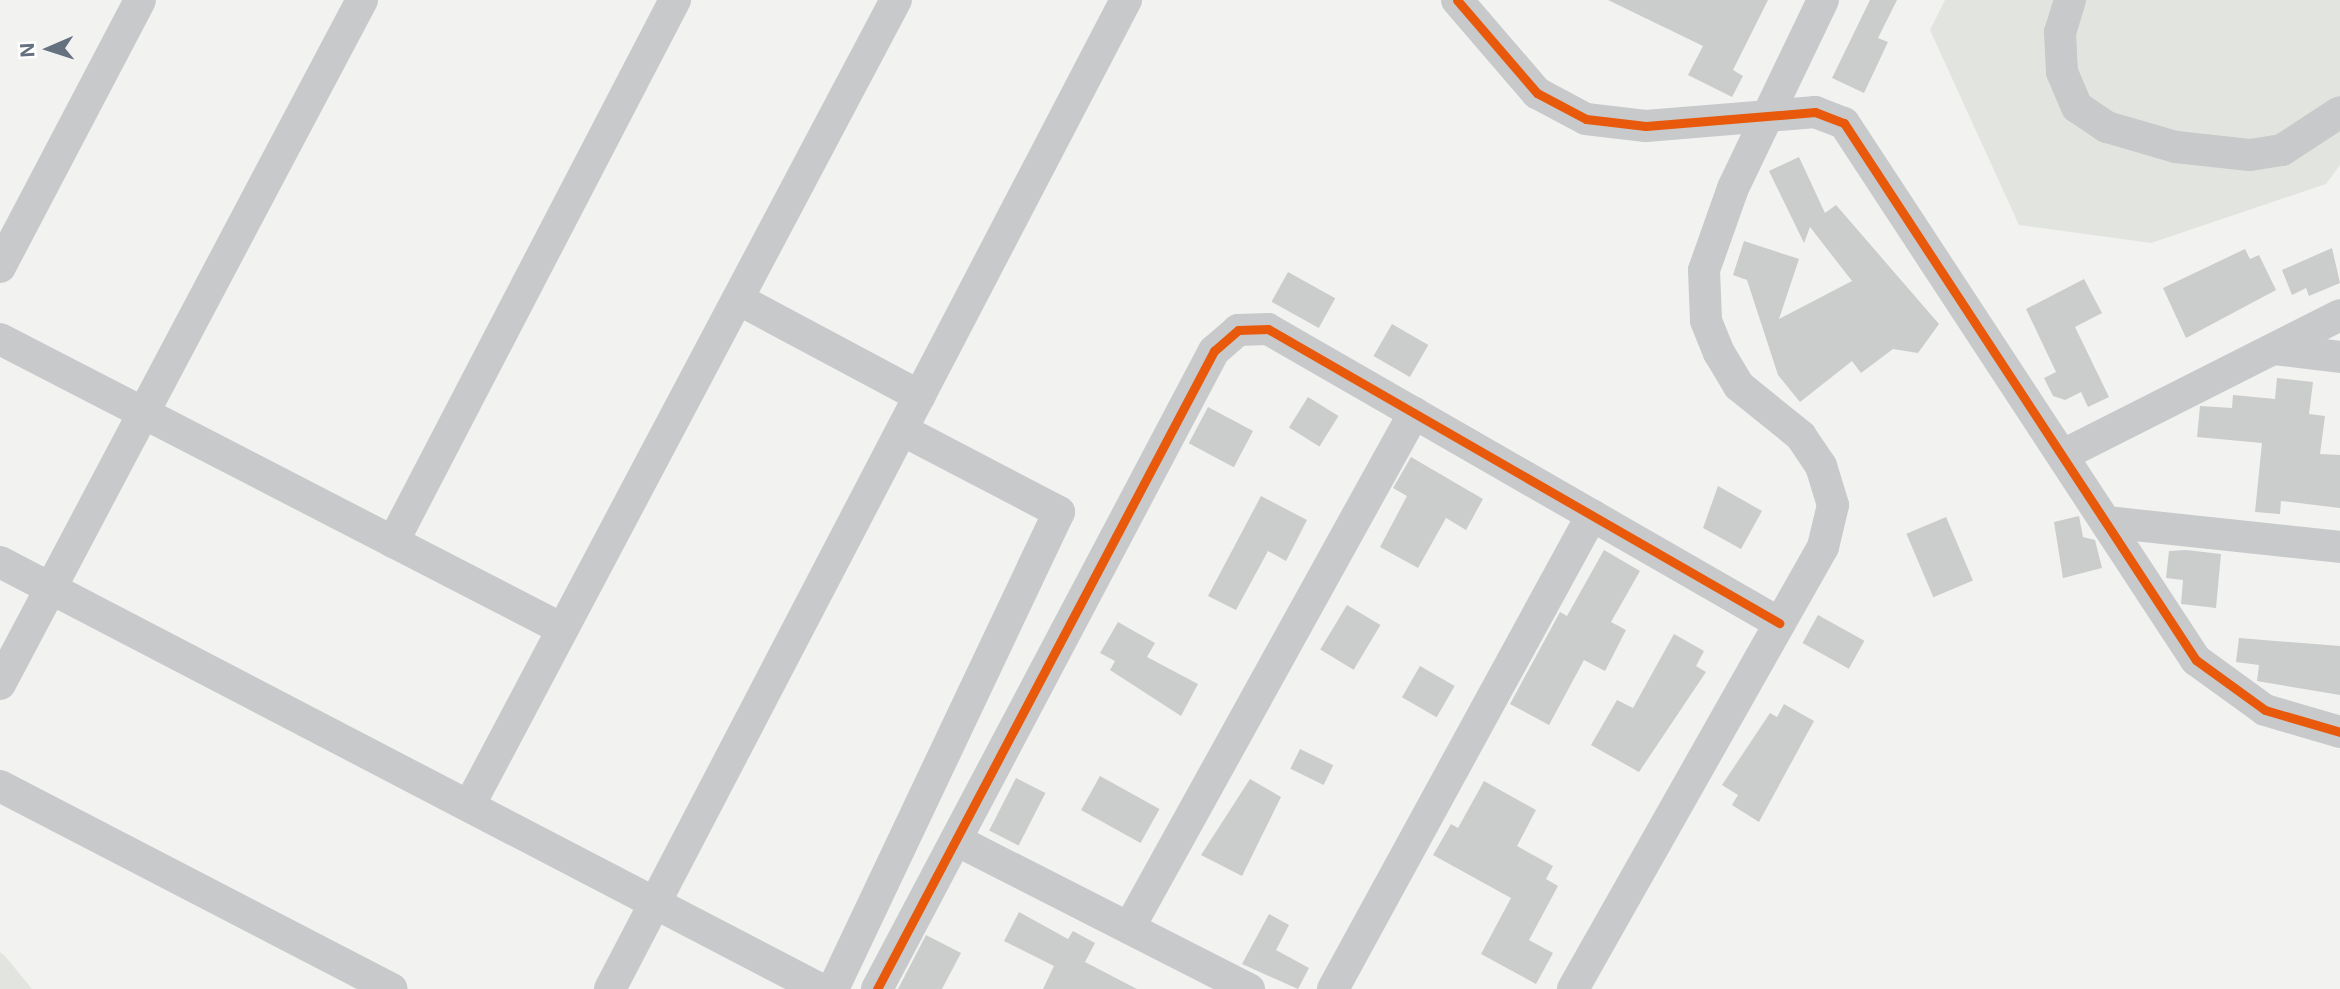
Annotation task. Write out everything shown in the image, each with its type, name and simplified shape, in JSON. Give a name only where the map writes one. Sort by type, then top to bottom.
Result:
[{"type":"street","points":[[0,267],[140,0]]},
{"type":"street","points":[[0,684],[362,0]]},
{"type":"street","points":[[393,542],[675,0]]},
{"type":"street","points":[[469,806],[896,0]]},
{"type":"street","points":[[610,989],[1126,0]]},
{"type":"street","points":[[1458,0],[1537,93],[1586,119],[1646,126],[1815,112],[1844,123],[2196,660],[2265,710],[2340,732]]},
{"type":"street","points":[[1573,989],[1823,547],[1833,505],[1821,466],[1801,436],[1739,386],[1719,353],[1706,320],[1704,270],[1765,117],[1823,0]]},
{"type":"street","points":[[2070,0],[2060,32],[2062,72],[2077,107],[2106,127],[2176,147],[2250,156],[2282,150],[2340,112]]},
{"type":"street","points":[[737,299],[920,396]]},
{"type":"street","points":[[2063,455],[2340,315]]},
{"type":"street","points":[[877,989],[1213,351],[1238,330],[1268,329],[1779,623]]},
{"type":"street","points":[[0,339],[562,629]]},
{"type":"street","points":[[2274,349],[2340,357]]},
{"type":"street","points":[[1129,928],[1414,413]]},
{"type":"street","points":[[833,989],[1059,512],[902,430]]},
{"type":"street","points":[[1333,989],[1592,515]]},
{"type":"street","points":[[2107,522],[2340,547]]},
{"type":"street","points":[[0,562],[820,989]]},
{"type":"street","points":[[0,786],[391,989]]},
{"type":"street","points":[[956,840],[1249,989]]},
{"type":"shaded area","points":[[1945,0],[2340,0],[2340,165],[2326,184],[2151,243],[2019,225],[1930,30]]},
{"type":"shaded area","points":[[0,952],[5,956],[32,989],[0,989]]},
{"type":"building","points":[[1608,0],[1768,0],[1733,70],[1743,76],[1732,97],[1688,75],[1703,46]]},
{"type":"building","points":[[1870,0],[1897,0],[1878,38],[1888,42],[1864,93],[1832,78]]},
{"type":"building","points":[[1799,157],[1825,213],[1836,205],[1939,324],[1918,353],[1893,349],[1861,373],[1852,361],[1800,402],[1778,375],[1747,280],[1733,275],[1744,241],[1799,259],[1779,319],[1852,281],[1810,227],[1804,243],[1769,171]]},
{"type":"building","points":[[2332,248],[2340,283],[2309,296],[2306,288],[2292,295],[2282,270]]},
{"type":"building","points":[[2245,249],[2250,259],[2259,255],[2276,290],[2186,338],[2163,288]]},
{"type":"building","points":[[1288,272],[1335,298],[1319,328],[1272,302]]},
{"type":"building","points":[[2084,279],[2102,313],[2075,327],[2109,397],[2088,407],[2081,392],[2065,400],[2053,396],[2044,378],[2056,372],[2026,309]]},
{"type":"building","points":[[1392,324],[1428,345],[1410,377],[1374,356]]},
{"type":"building","points":[[2277,378],[2313,382],[2309,414],[2325,416],[2320,454],[2340,455],[2340,508],[2281,501],[2280,514],[2255,512],[2262,443],[2197,437],[2200,406],[2232,408],[2233,395],[2275,399]]},
{"type":"building","points":[[1308,397],[1339,416],[1319,447],[1289,428]]},
{"type":"building","points":[[1208,407],[1253,431],[1234,467],[1189,443]]},
{"type":"building","points":[[1411,457],[1483,499],[1466,530],[1446,518],[1418,568],[1380,547],[1407,496],[1393,488]]},
{"type":"building","points":[[1718,486],[1762,511],[1741,549],[1703,528]]},
{"type":"building","points":[[1261,496],[1307,520],[1286,561],[1268,551],[1236,610],[1208,596]]},
{"type":"building","points":[[2079,516],[2083,537],[2095,540],[2102,568],[2063,578],[2054,522]]},
{"type":"building","points":[[1946,517],[1973,581],[1933,597],[1906,534]]},
{"type":"building","points":[[1604,550],[1640,571],[1611,622],[1626,630],[1605,671],[1584,660],[1549,725],[1510,704],[1560,612],[1567,616]]},
{"type":"building","points":[[2169,551],[2221,554],[2216,608],[2181,604],[2183,580],[2166,578]]},
{"type":"building","points":[[1347,605],[1380,625],[1354,670],[1320,650]]},
{"type":"building","points":[[1818,615],[1864,641],[1849,669],[1802,643]]},
{"type":"building","points":[[1118,622],[1155,643],[1147,657],[1198,684],[1181,716],[1110,670],[1115,661],[1100,653]]},
{"type":"building","points":[[1674,634],[1704,651],[1696,666],[1706,672],[1639,772],[1591,745],[1617,700],[1633,708]]},
{"type":"building","points":[[2239,638],[2340,646],[2340,695],[2257,681],[2259,665],[2236,662]]},
{"type":"building","points":[[1420,666],[1455,686],[1437,717],[1402,697]]},
{"type":"building","points":[[1784,704],[1814,721],[1759,822],[1732,805],[1738,795],[1722,785],[1770,713],[1777,717]]},
{"type":"building","points":[[1300,749],[1333,765],[1324,785],[1290,769]]},
{"type":"building","points":[[1100,776],[1159,809],[1141,843],[1081,810]]},
{"type":"building","points":[[1016,778],[1045,793],[1019,846],[989,831]]},
{"type":"building","points":[[1250,779],[1281,797],[1242,876],[1201,855]]},
{"type":"building","points":[[1484,781],[1536,810],[1517,846],[1553,866],[1546,879],[1558,886],[1529,940],[1553,953],[1536,984],[1481,954],[1511,898],[1433,855],[1451,824],[1458,828]]},
{"type":"building","points":[[1019,912],[1068,939],[1073,931],[1095,943],[1085,962],[1137,989],[1043,989],[1054,966],[1004,941]]},
{"type":"building","points":[[1269,914],[1289,925],[1276,950],[1309,968],[1298,989],[1242,964]]},
{"type":"building","points":[[926,935],[961,953],[942,989],[898,989]]},
{"type":"cycle path","points":[[1457,0],[1537,93],[1586,119],[1646,126],[1815,112],[1844,123],[2196,660],[2265,710],[2340,732]]},
{"type":"cycle path","points":[[877,989],[1214,351],[1238,330],[1268,329],[1779,623]]}]
